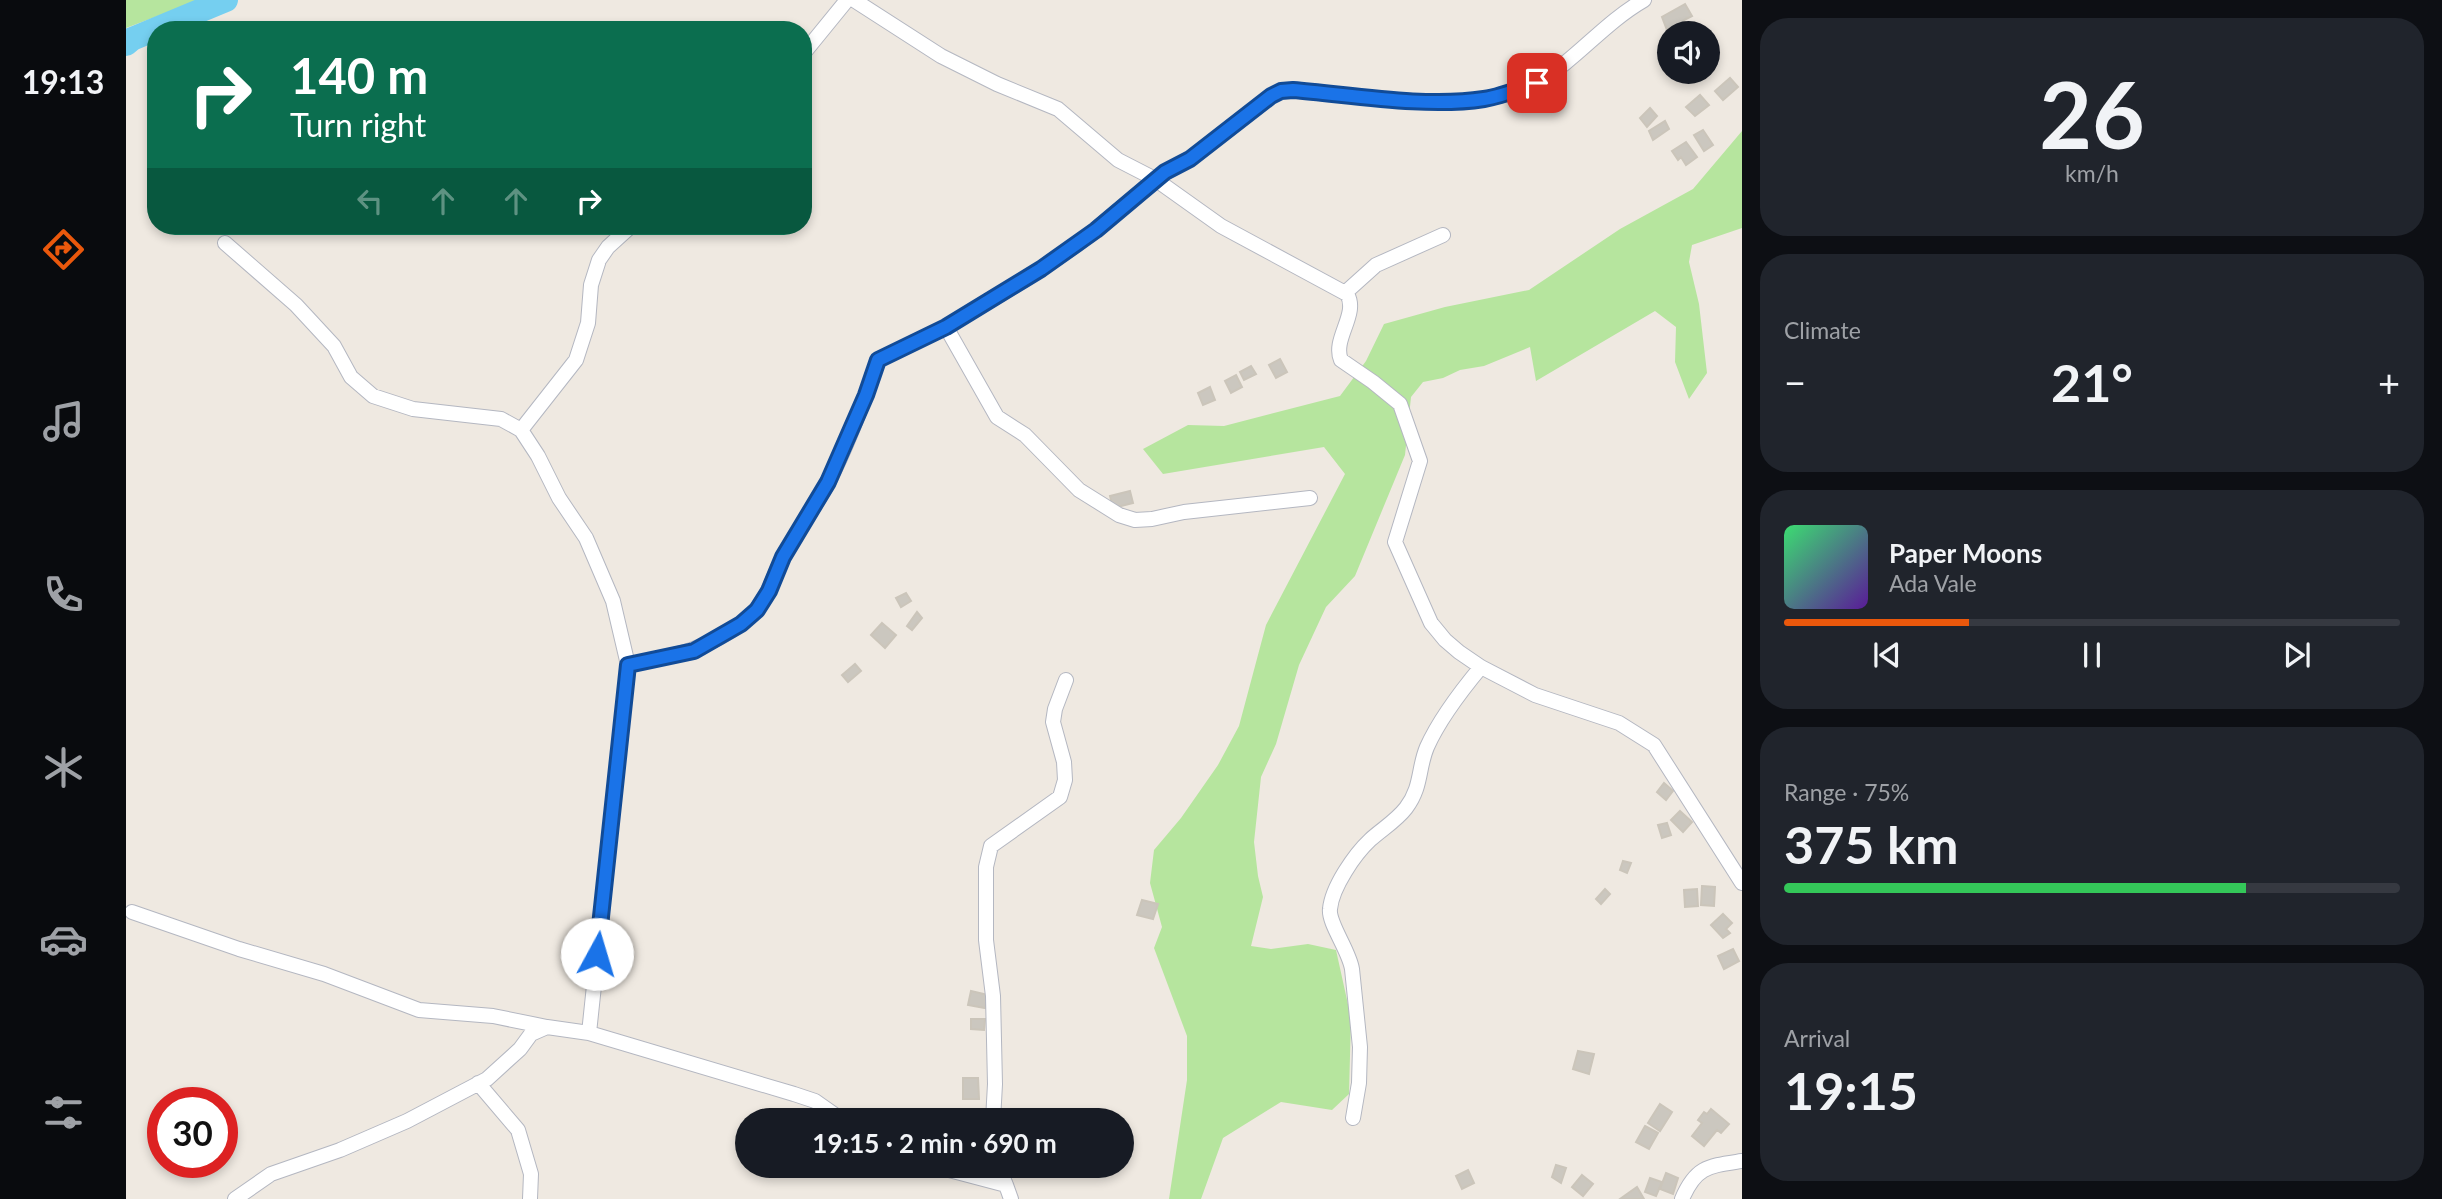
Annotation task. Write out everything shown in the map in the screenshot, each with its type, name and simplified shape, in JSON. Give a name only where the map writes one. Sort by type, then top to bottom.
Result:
[{"type":"street","points":[[812,43],[847,0]]},
{"type":"street","points":[[854,0],[941,56],[997,84],[1058,109],[1118,160],[1155,179],[1221,226],[1346,292],[1351,304],[1338,349],[1341,360],[1400,404],[1420,461],[1395,542],[1431,623],[1445,640],[1482,667],[1535,695],[1619,723],[1654,745],[1742,883]]},
{"type":"street","points":[[628,665],[694,651],[741,624],[757,610],[769,591],[783,557],[828,482],[866,395],[878,360],[946,327],[1023,281],[1078,244],[1155,179],[1190,159],[1271,96],[1281,91],[1293,90],[1371,98],[1458,101],[1506,94],[1537,83],[1560,67],[1622,13],[1644,0]]},
{"type":"street","points":[[522,430],[576,360],[588,323],[591,285],[599,260],[621,235]]},
{"type":"street","points":[[1346,292],[1376,265],[1443,235]]},
{"type":"street","points":[[225,243],[296,306],[334,346],[351,377],[373,396],[413,409],[501,419],[522,430],[559,498],[586,538],[613,601],[628,665],[589,1033]]},
{"type":"street","points":[[946,327],[997,417],[1025,435],[1079,490],[1119,515],[1135,520],[1152,519],[1184,512],[1310,498]]},
{"type":"street","points":[[1353,1118],[1359,1083],[1359,1034],[1350,957],[1332,920],[1330,905],[1345,873],[1360,850],[1387,829],[1406,808],[1419,784],[1428,745],[1462,690],[1482,667]]},
{"type":"street","points":[[994,1108],[993,996],[986,940],[986,867],[991,846],[1060,797],[1065,780],[1064,762],[1053,722],[1066,680]]},
{"type":"street","points":[[132,912],[239,949],[324,974],[419,1010],[494,1016],[589,1033],[794,1094],[824,1108]]},
{"type":"street","points":[[235,1199],[271,1174],[340,1150],[396,1126],[487,1079],[520,1049],[531,1034],[547,1027]]},
{"type":"street","points":[[478,1083],[518,1130],[531,1174],[530,1199]]},
{"type":"street","points":[[1682,1199],[1689,1183],[1698,1172],[1709,1166],[1742,1161]]},
{"type":"street","points":[[968,1178],[1008,1192]]},
{"type":"green space","points":[[126,0],[200,0],[126,28]]},
{"type":"green space","points":[[1742,131],[1742,228],[1692,245],[1689,262],[1699,304],[1707,373],[1689,399],[1675,362],[1676,327],[1655,311],[1536,381],[1530,347],[1484,366],[1460,370],[1443,378],[1423,382],[1411,397],[1405,455],[1355,576],[1326,607],[1299,665],[1276,744],[1261,777],[1254,842],[1263,897],[1251,946],[1271,949],[1308,944],[1336,950],[1351,1018],[1349,1094],[1332,1110],[1281,1102],[1223,1138],[1201,1199],[1169,1199],[1187,1080],[1187,1036],[1154,948],[1162,927],[1150,883],[1154,850],[1181,818],[1218,765],[1239,726],[1266,625],[1345,474],[1324,447],[1163,474],[1143,449],[1188,425],[1224,426],[1340,396],[1366,361],[1384,324],[1445,307],[1529,290],[1620,229],[1693,189]]},
{"type":"building","points":[[1685,4],[1692,16],[1684,21],[1664,21],[1662,17]]},
{"type":"building","points":[[1730,78],[1738,87],[1723,100],[1715,91]]},
{"type":"building","points":[[1700,95],[1709,105],[1695,116],[1686,107]]},
{"type":"building","points":[[1650,108],[1657,116],[1647,127],[1640,118]]},
{"type":"building","points":[[1665,121],[1669,129],[1653,140],[1649,131]]},
{"type":"building","points":[[1703,130],[1713,145],[1704,151],[1694,135]]},
{"type":"building","points":[[1686,142],[1697,157],[1686,165],[1681,157],[1678,160],[1672,151]]},
{"type":"building","points":[[1280,359],[1287,372],[1276,378],[1269,365]]},
{"type":"building","points":[[1251,366],[1256,374],[1244,380],[1240,372]]},
{"type":"building","points":[[1236,375],[1242,387],[1231,393],[1225,381]]},
{"type":"building","points":[[1210,387],[1215,400],[1203,405],[1198,393]]},
{"type":"building","points":[[1130,491],[1133,503],[1113,508],[1110,496]]},
{"type":"building","points":[[906,593],[911,601],[901,607],[896,598]]},
{"type":"building","points":[[917,612],[922,618],[912,630],[907,626]]},
{"type":"building","points":[[882,623],[896,635],[885,648],[871,635]]},
{"type":"building","points":[[855,664],[861,671],[848,682],[842,675]]},
{"type":"building","points":[[1664,783],[1673,791],[1666,800],[1657,792]]},
{"type":"building","points":[[1680,811],[1692,822],[1683,832],[1671,820]]},
{"type":"building","points":[[1667,823],[1671,835],[1662,838],[1658,825]]},
{"type":"building","points":[[1623,861],[1631,863],[1627,873],[1620,870]]},
{"type":"building","points":[[1702,886],[1715,887],[1714,906],[1701,905]]},
{"type":"building","points":[[1605,889],[1610,894],[1601,904],[1596,899]]},
{"type":"building","points":[[1697,889],[1698,906],[1685,907],[1684,890]]},
{"type":"building","points":[[1142,900],[1158,904],[1153,919],[1137,915]]},
{"type":"building","points":[[1723,914],[1732,923],[1726,929],[1730,933],[1723,938],[1711,925]]},
{"type":"building","points":[[1733,949],[1739,961],[1724,969],[1718,956]]},
{"type":"building","points":[[971,991],[988,995],[985,1008],[968,1005]]},
{"type":"building","points":[[971,1019],[985,1019],[984,1030],[971,1029]]},
{"type":"building","points":[[1578,1051],[1594,1054],[1589,1074],[1573,1069]]},
{"type":"building","points":[[963,1078],[978,1078],[979,1099],[963,1099]]},
{"type":"building","points":[[1660,1104],[1672,1112],[1660,1131],[1648,1123]]},
{"type":"building","points":[[1711,1109],[1729,1124],[1721,1133],[1717,1130],[1704,1146],[1692,1136],[1702,1123],[1698,1120],[1704,1112],[1707,1114]]},
{"type":"building","points":[[1645,1126],[1658,1133],[1649,1149],[1636,1142]]},
{"type":"building","points":[[1556,1165],[1566,1168],[1561,1183],[1552,1177]]},
{"type":"building","points":[[1468,1170],[1474,1183],[1462,1189],[1456,1176]]},
{"type":"building","points":[[1666,1173],[1678,1178],[1673,1194],[1660,1189]]},
{"type":"building","points":[[1582,1175],[1593,1184],[1583,1196],[1572,1187]]},
{"type":"building","points":[[1650,1178],[1662,1182],[1656,1196],[1645,1192]]},
{"type":"building","points":[[1637,1187],[1644,1199],[1620,1199]]},
{"type":"waterway","points":[[175,21],[226,0]]},
{"type":"waterway","points":[[126,44],[147,33]]},
{"type":"route","points":[[597,954],[628,665],[694,651],[741,624],[757,610],[769,591],[783,557],[828,482],[866,395],[878,360],[946,327],[1023,281],[1078,244],[1165,172],[1190,159],[1281,91],[1458,101],[1506,94],[1537,83]]}]
